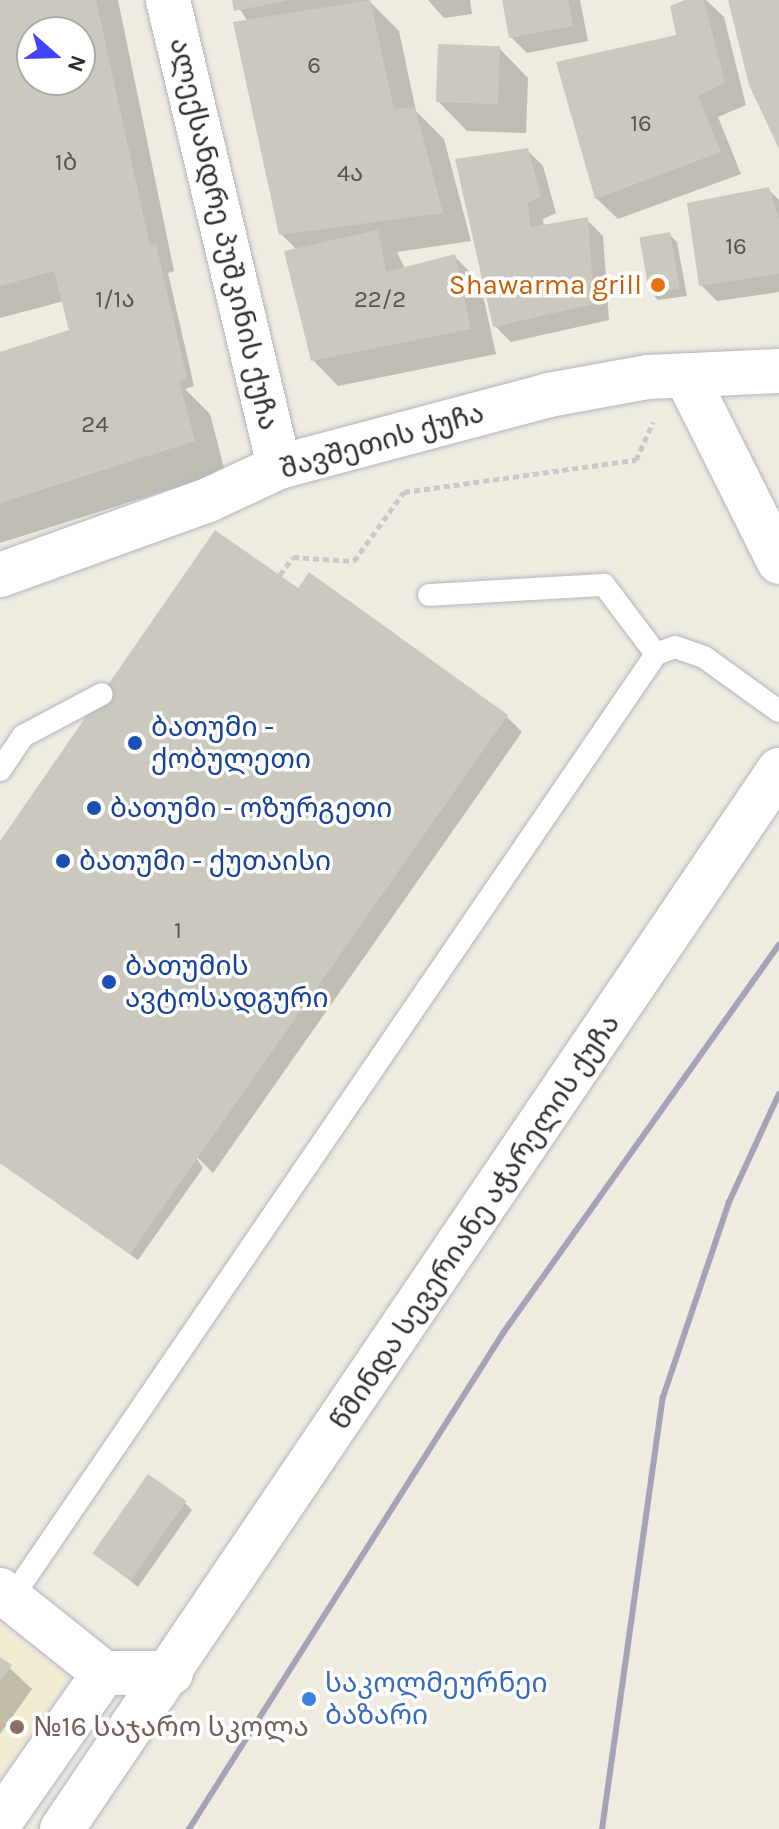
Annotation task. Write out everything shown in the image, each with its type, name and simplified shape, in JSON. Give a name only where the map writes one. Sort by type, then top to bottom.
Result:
[{"type":"main road","name":"ალექსანდრე პუშკინის ქუჩა","points":[[168,0],[279,467]]},
{"type":"main road","name":"შავშეთის ქუჩა","points":[[0,575],[206,501],[279,467],[549,395],[648,377],[779,371]]},
{"type":"main road","points":[[686,376],[779,562]]},
{"type":"main road","name":"წმინდა სევერიანე აჭარელის ქუჩა","points":[[62,1829],[171,1673],[779,770]]},
{"type":"main road","points":[[6,1595],[104,1673],[171,1673]]},
{"type":"main road","points":[[0,1822],[104,1673]]},
{"type":"lane","points":[[429,595],[604,585],[656,654]]},
{"type":"lane","points":[[6,1595],[656,654],[675,647],[704,657],[779,711]]},
{"type":"lane","points":[[0,770],[23,736],[102,694]]},
{"type":"path","points":[[280,575],[293,557],[354,561],[404,492],[636,460],[655,417]]},
{"type":"shaded area","name":"№16 საჯარო სკოლა","points":[[0,1625],[68,1678],[0,1776]]},
{"type":"building","points":[[0,0],[96,0],[150,246],[156,244],[187,378],[179,381],[195,441],[0,503],[0,352],[69,330],[54,271],[0,286]]},
{"type":"building","points":[[232,0],[286,0],[286,1],[234,11]]},
{"type":"building","points":[[370,0],[394,109],[415,107],[443,213],[279,235],[233,22]]},
{"type":"building","points":[[502,0],[568,0],[573,26],[509,38]]},
{"type":"building","points":[[685,0],[704,0],[725,83],[698,96],[721,152],[595,199],[556,62],[676,35],[670,6]]},
{"type":"building","points":[[728,0],[779,0],[779,149],[749,85]]},
{"type":"building","points":[[438,44],[500,46],[498,104],[436,102]]},
{"type":"building","points":[[528,148],[541,196],[528,203],[530,227],[588,217],[594,304],[493,327],[455,159]]},
{"type":"building","points":[[769,187],[779,219],[779,274],[699,286],[687,203]]},
{"type":"building","points":[[378,230],[386,272],[455,254],[471,329],[311,361],[284,251]]},
{"type":"building","points":[[670,232],[680,288],[649,294],[639,237]]},
{"type":"building","points":[[215,530],[298,588],[309,572],[508,715],[130,1254],[0,1163],[0,841]]},
{"type":"building","points":[[148,1474],[187,1501],[131,1580],[92,1553]]},
{"type":"building","points":[[0,1657],[12,1665],[0,1682]]},
{"type":"railway","points":[[189,1829],[503,1333],[779,945]]},
{"type":"railway","points":[[602,1829],[663,1397],[729,1202],[779,1094]]},
{"type":"place","name":"Shawarma grill","points":[[658,285]]},
{"type":"place","name":"ბათუმი - ქობულეთი","points":[[135,743]]},
{"type":"place","name":"ბათუმი - ოზურგეთი","points":[[94,808]]},
{"type":"place","name":"ბათუმი - ქუთაისი","points":[[63,861]]},
{"type":"place","name":"ბათუმის ავტოსადგური","points":[[109,982]]},
{"type":"place","name":"საკოლმეურნეი ბაზარი","points":[[309,1699]]},
{"type":"place","name":"№16 საჯარო სკოლა","points":[[17,1727]]}]
